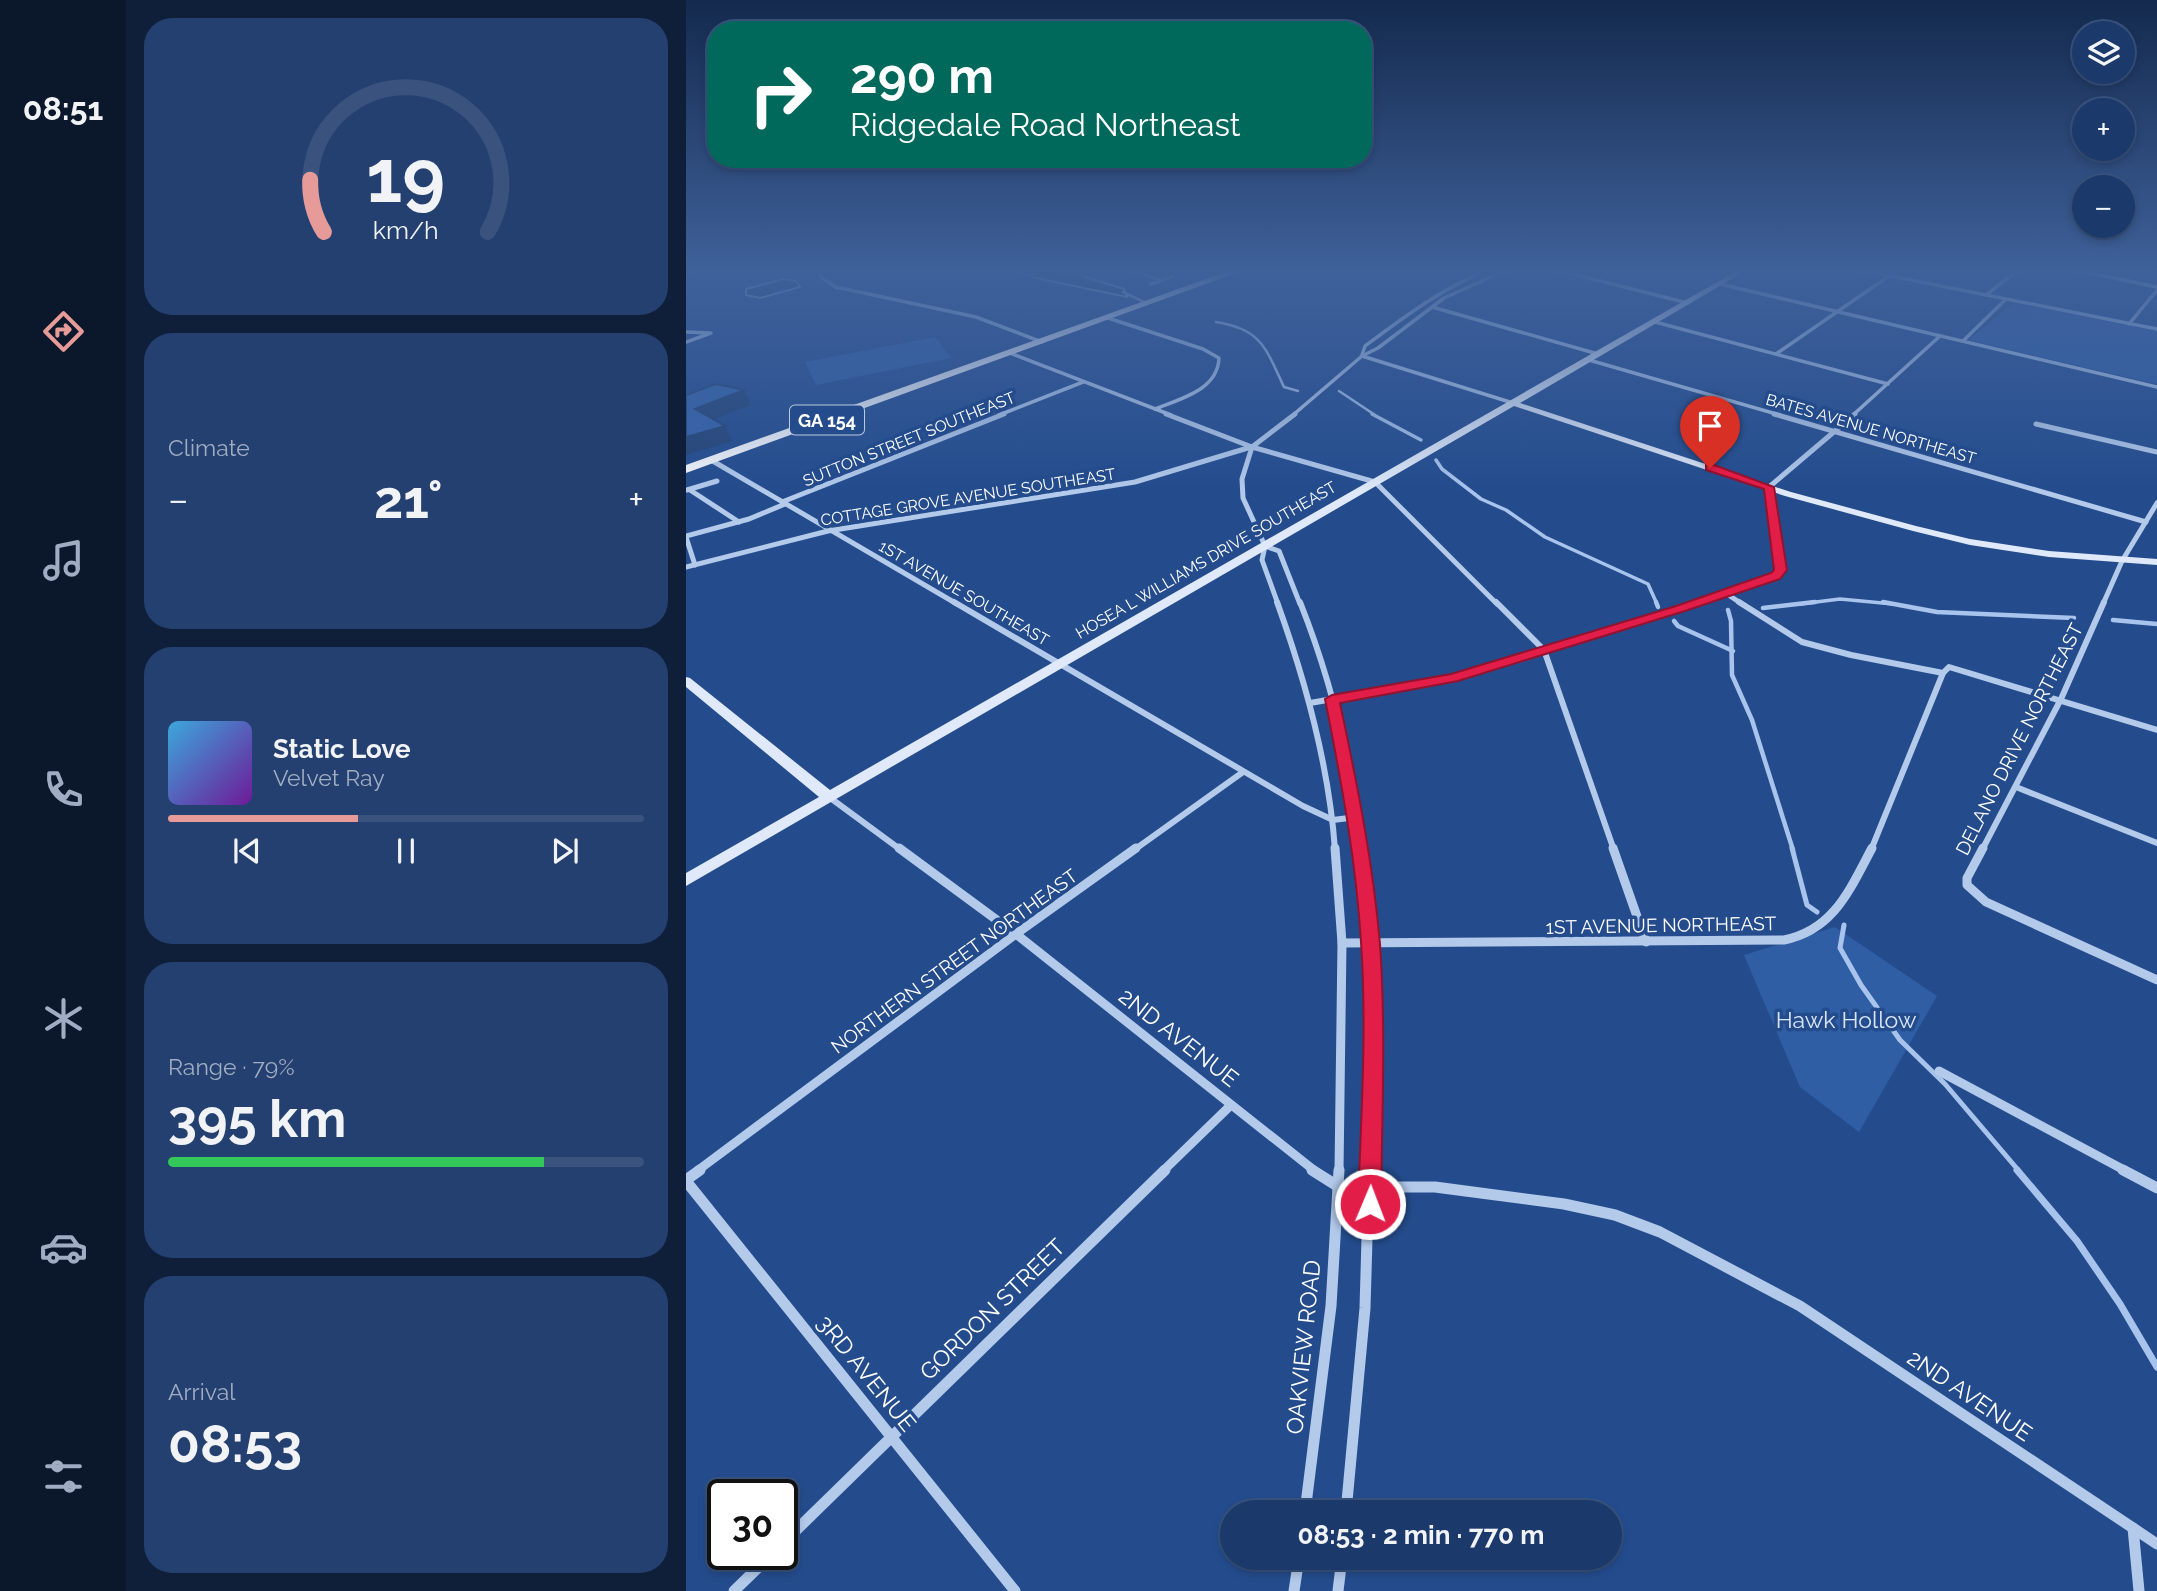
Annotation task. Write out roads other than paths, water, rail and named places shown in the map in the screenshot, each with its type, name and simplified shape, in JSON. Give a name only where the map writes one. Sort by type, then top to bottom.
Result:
[{"type":"main road","name":"GA 154","points":[[686,469],[1035,344]]},
{"type":"street","points":[[1155,409],[1209,384],[1218,371],[1219,358],[1188,344]]},
{"type":"street","points":[[1362,356],[1367,344]]},
{"type":"street","points":[[1347,1500],[1365,1308],[1370,1188],[1373,1014],[1370,943],[1357,817],[1320,652],[1279,551],[1265,546],[1243,498],[1242,479],[1252,447],[1320,394],[1362,356],[1383,344]]},
{"type":"street","points":[[1564,344],[1598,354]]},
{"type":"street","name":"HOSEA L WILLIAMS DRIVE SOUTHEAST","points":[[686,880],[1615,344]]},
{"type":"street","points":[[1739,344],[1888,384]]},
{"type":"street","points":[[1776,354],[1790,344]]},
{"type":"street","points":[[1769,487],[1836,431],[1931,344]]},
{"type":"street","points":[[1977,344],[2157,387]]},
{"type":"street","points":[[1010,353],[1252,447],[1375,482],[1544,650],[1646,942]]},
{"type":"street","points":[[1362,356],[1821,504],[1970,542],[2049,554],[2157,562]]},
{"type":"street","name":"BATES AVENUE NORTHEAST","points":[[1589,360],[2146,522]]},
{"type":"street","name":"SUTTON STREET SOUTHEAST","points":[[686,536],[739,522],[1084,382]]},
{"type":"street","points":[[2036,424],[2157,452]]},
{"type":"street","name":"COTTAGE GROVE AVENUE SOUTHEAST","points":[[686,567],[828,531],[1135,482],[1252,447]]},
{"type":"street","points":[[1220,457],[1234,458]]},
{"type":"street","name":"1ST AVENUE SOUTHEAST","points":[[710,460],[1059,665]]},
{"type":"street","points":[[688,490],[717,481]]},
{"type":"street","points":[[1310,703],[1453,678],[1727,594],[1776,576],[1781,570],[1769,487]]},
{"type":"street","points":[[688,490],[739,522]]},
{"type":"street","name":"DELANO DRIVE NORTHEAST","points":[[2157,503],[2122,561],[2061,699],[1968,878],[1967,885],[1986,902],[2157,980]]},
{"type":"street","points":[[686,536],[695,565]]},
{"type":"street","name":"OAKVIEW ROAD","points":[[1265,546],[1262,561],[1297,656],[1310,703],[1333,820],[1342,943],[1339,1187],[1331,1306],[1307,1500]]},
{"type":"street","points":[[1727,594],[1802,642],[1942,673],[1949,667],[2157,730]]},
{"type":"street","points":[[1059,665],[1303,806],[1333,820],[1357,817]]},
{"type":"street","name":"1ST AVENUE NORTHEAST","points":[[1342,943],[1784,940],[1804,936],[1820,925],[1845,899],[1880,832],[1942,673]]},
{"type":"street","points":[[686,681],[829,797]]},
{"type":"street","name":"NORTHERN STREET NORTHEAST","points":[[686,1180],[1016,934],[1243,772]]},
{"type":"street","points":[[2016,787],[2157,843]]},
{"type":"street","name":"2ND AVENUE","points":[[829,797],[1016,934],[1316,1172],[1339,1187],[1435,1187],[1564,1204],[1615,1215],[1660,1232],[1800,1306],[2155,1543]]},
{"type":"street","points":[[1939,1071],[2157,1188]]},
{"type":"street","name":"GORDON STREET","points":[[798,1528],[1231,1105]]},
{"type":"street","name":"3RD AVENUE","points":[[686,1180],[1015,1591]]},
{"type":"street","points":[[2133,1528],[2139,1591]]},
{"type":"street","points":[[734,1591],[756,1570]]},
{"type":"street","points":[[1294,1591],[1297,1570]]},
{"type":"street","points":[[1338,1591],[1341,1570]]},
{"type":"waterway","points":[[1262,344],[1284,387],[1298,391]]},
{"type":"waterway","points":[[1339,391],[1375,415]]},
{"type":"waterway","points":[[1372,414],[1421,440]]},
{"type":"waterway","points":[[1436,460],[1442,469],[1481,499],[1506,510],[1545,537],[1648,584],[1657,604]]},
{"type":"waterway","points":[[1800,604],[1840,599],[1893,604]]},
{"type":"waterway","points":[[1656,602],[1658,607]]},
{"type":"waterway","points":[[1763,608],[1815,602]]},
{"type":"waterway","points":[[1883,602],[1937,612],[2074,618]]},
{"type":"waterway","points":[[1728,610],[1732,650]]},
{"type":"waterway","points":[[2113,620],[2157,624]]},
{"type":"waterway","points":[[1674,621],[1678,626],[1732,650]]},
{"type":"waterway","points":[[1732,650],[1732,675],[1752,720],[1793,850]]},
{"type":"waterway","points":[[1792,848],[1807,905],[1817,912]]},
{"type":"waterway","points":[[1844,925],[1840,948],[1861,985],[1900,1040],[1945,1084],[2019,1171]]},
{"type":"waterway","points":[[2017,1170],[2077,1241],[2120,1304],[2157,1367]]},
{"type":"park label","name":"Hawk Hollow","points":[[1846,1019]]}]
